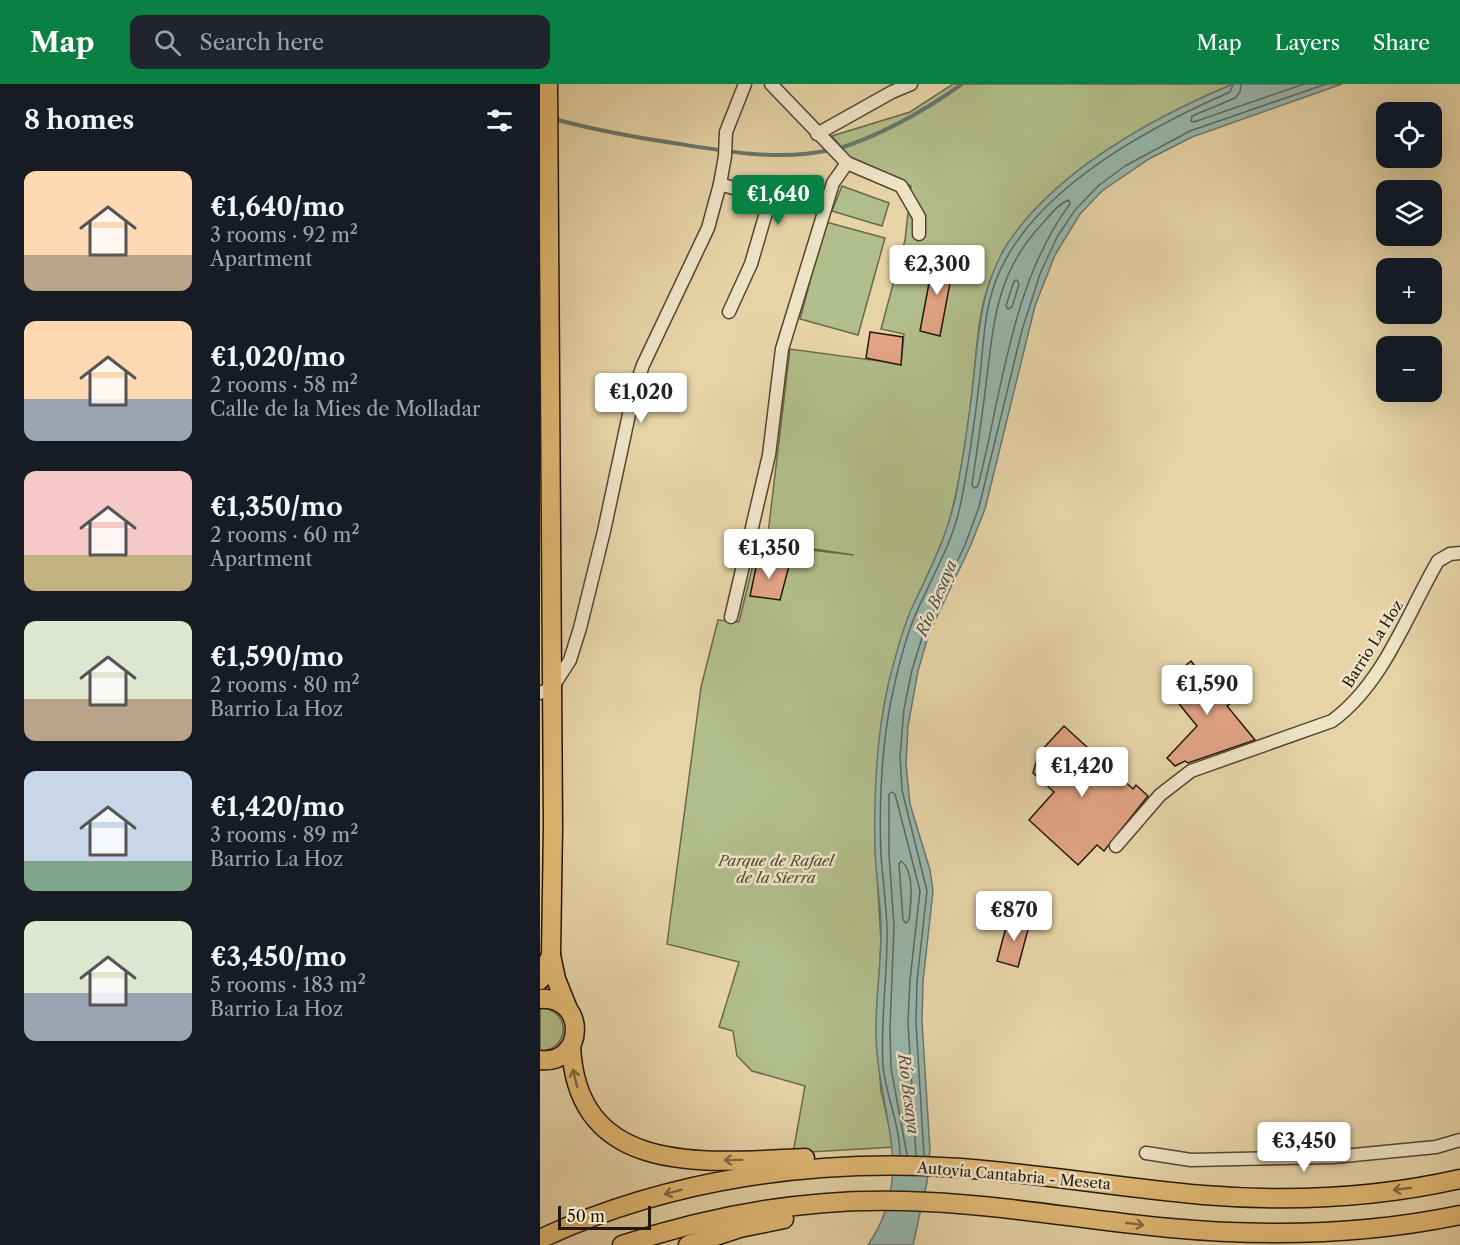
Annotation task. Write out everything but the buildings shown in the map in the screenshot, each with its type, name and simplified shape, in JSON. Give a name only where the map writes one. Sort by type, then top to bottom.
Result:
[{"type":"highway","points":[[545,92],[546,691],[554,888],[551,955],[556,979],[576,1027],[571,1046],[574,1077],[583,1100],[601,1124],[631,1146],[656,1155],[680,1159],[792,1165],[899,1156],[1179,1184],[1189,1186],[1205,1195],[1265,1198],[1336,1196],[1387,1192],[1460,1179]]},
{"type":"highway","points":[[540,980],[551,955]]},
{"type":"highway","points":[[540,999],[558,1001],[568,1009]]},
{"type":"highway","points":[[540,1077],[546,1060],[566,1052],[571,1046]]},
{"type":"highway","points":[[540,1239],[614,1209],[675,1192],[792,1165]]},
{"type":"highway","points":[[622,1245],[715,1219],[902,1201],[1170,1228],[1270,1234],[1369,1229],[1460,1215]]},
{"type":"highway","points":[[687,1245],[797,1211]]},
{"type":"street","points":[[546,691],[570,660],[580,628],[634,391],[643,365],[698,254],[714,210],[725,156],[726,132],[745,84]]},
{"type":"street","points":[[771,84],[844,161],[902,186],[920,217],[919,234]]},
{"type":"street","points":[[817,134],[892,92],[911,84]]},
{"type":"street","points":[[731,617],[768,455],[782,349],[833,183],[844,161]]},
{"type":"street","points":[[720,184],[770,199],[751,264],[729,312]]},
{"type":"street","name":"Barrio La Hoz","points":[[1116,846],[1160,795],[1191,771],[1324,724],[1346,711],[1375,675],[1438,561],[1450,554],[1460,553]]},
{"type":"street","points":[[1146,1153],[1191,1160],[1333,1157],[1436,1147],[1460,1140]]},
{"type":"green space","name":"Parque de Rafael de la Sierra","points":[[953,84],[1233,84],[1159,119],[1084,167],[1050,196],[1021,228],[998,262],[984,300],[978,332],[966,441],[951,515],[946,533],[904,630],[886,697],[879,744],[875,838],[881,942],[876,1030],[881,1091],[894,1147],[793,1153],[805,1086],[752,1071],[737,1056],[733,1031],[719,1027],[739,962],[667,944],[701,687],[718,620],[739,622],[758,544],[854,555],[767,542],[790,349],[901,364],[904,334],[881,329],[905,240],[911,186],[858,162],[848,155],[832,136],[910,112]]},
{"type":"green space","points":[[842,186],[889,203],[882,226],[832,211]]},
{"type":"green space","points":[[826,222],[885,238],[858,335],[800,319]]},
{"type":"green space","points":[[540,1008],[550,1010],[557,1015],[562,1022],[563,1030],[562,1037],[557,1044],[550,1049],[540,1051]]},
{"type":"water","name":"Río Besaya","points":[[1233,84],[1342,84],[1192,137],[1149,159],[1102,191],[1080,214],[1055,255],[1035,306],[985,509],[970,547],[929,633],[918,671],[908,726],[906,764],[910,804],[930,870],[933,891],[923,981],[922,1022],[930,1150],[927,1182],[913,1245],[868,1245],[883,1217],[891,1191],[893,1165],[891,1139],[877,1058],[876,1028],[881,936],[875,851],[875,808],[881,723],[898,646],[910,612],[938,552],[953,506],[967,429],[978,335],[990,280],[1006,246],[1026,219],[1078,170],[1139,130]]},
{"type":"waterway","points":[[837,149],[870,137],[902,121],[933,104],[962,84]]},
{"type":"waterway","points":[[558,120],[634,137],[736,152],[793,155],[830,150]]}]
